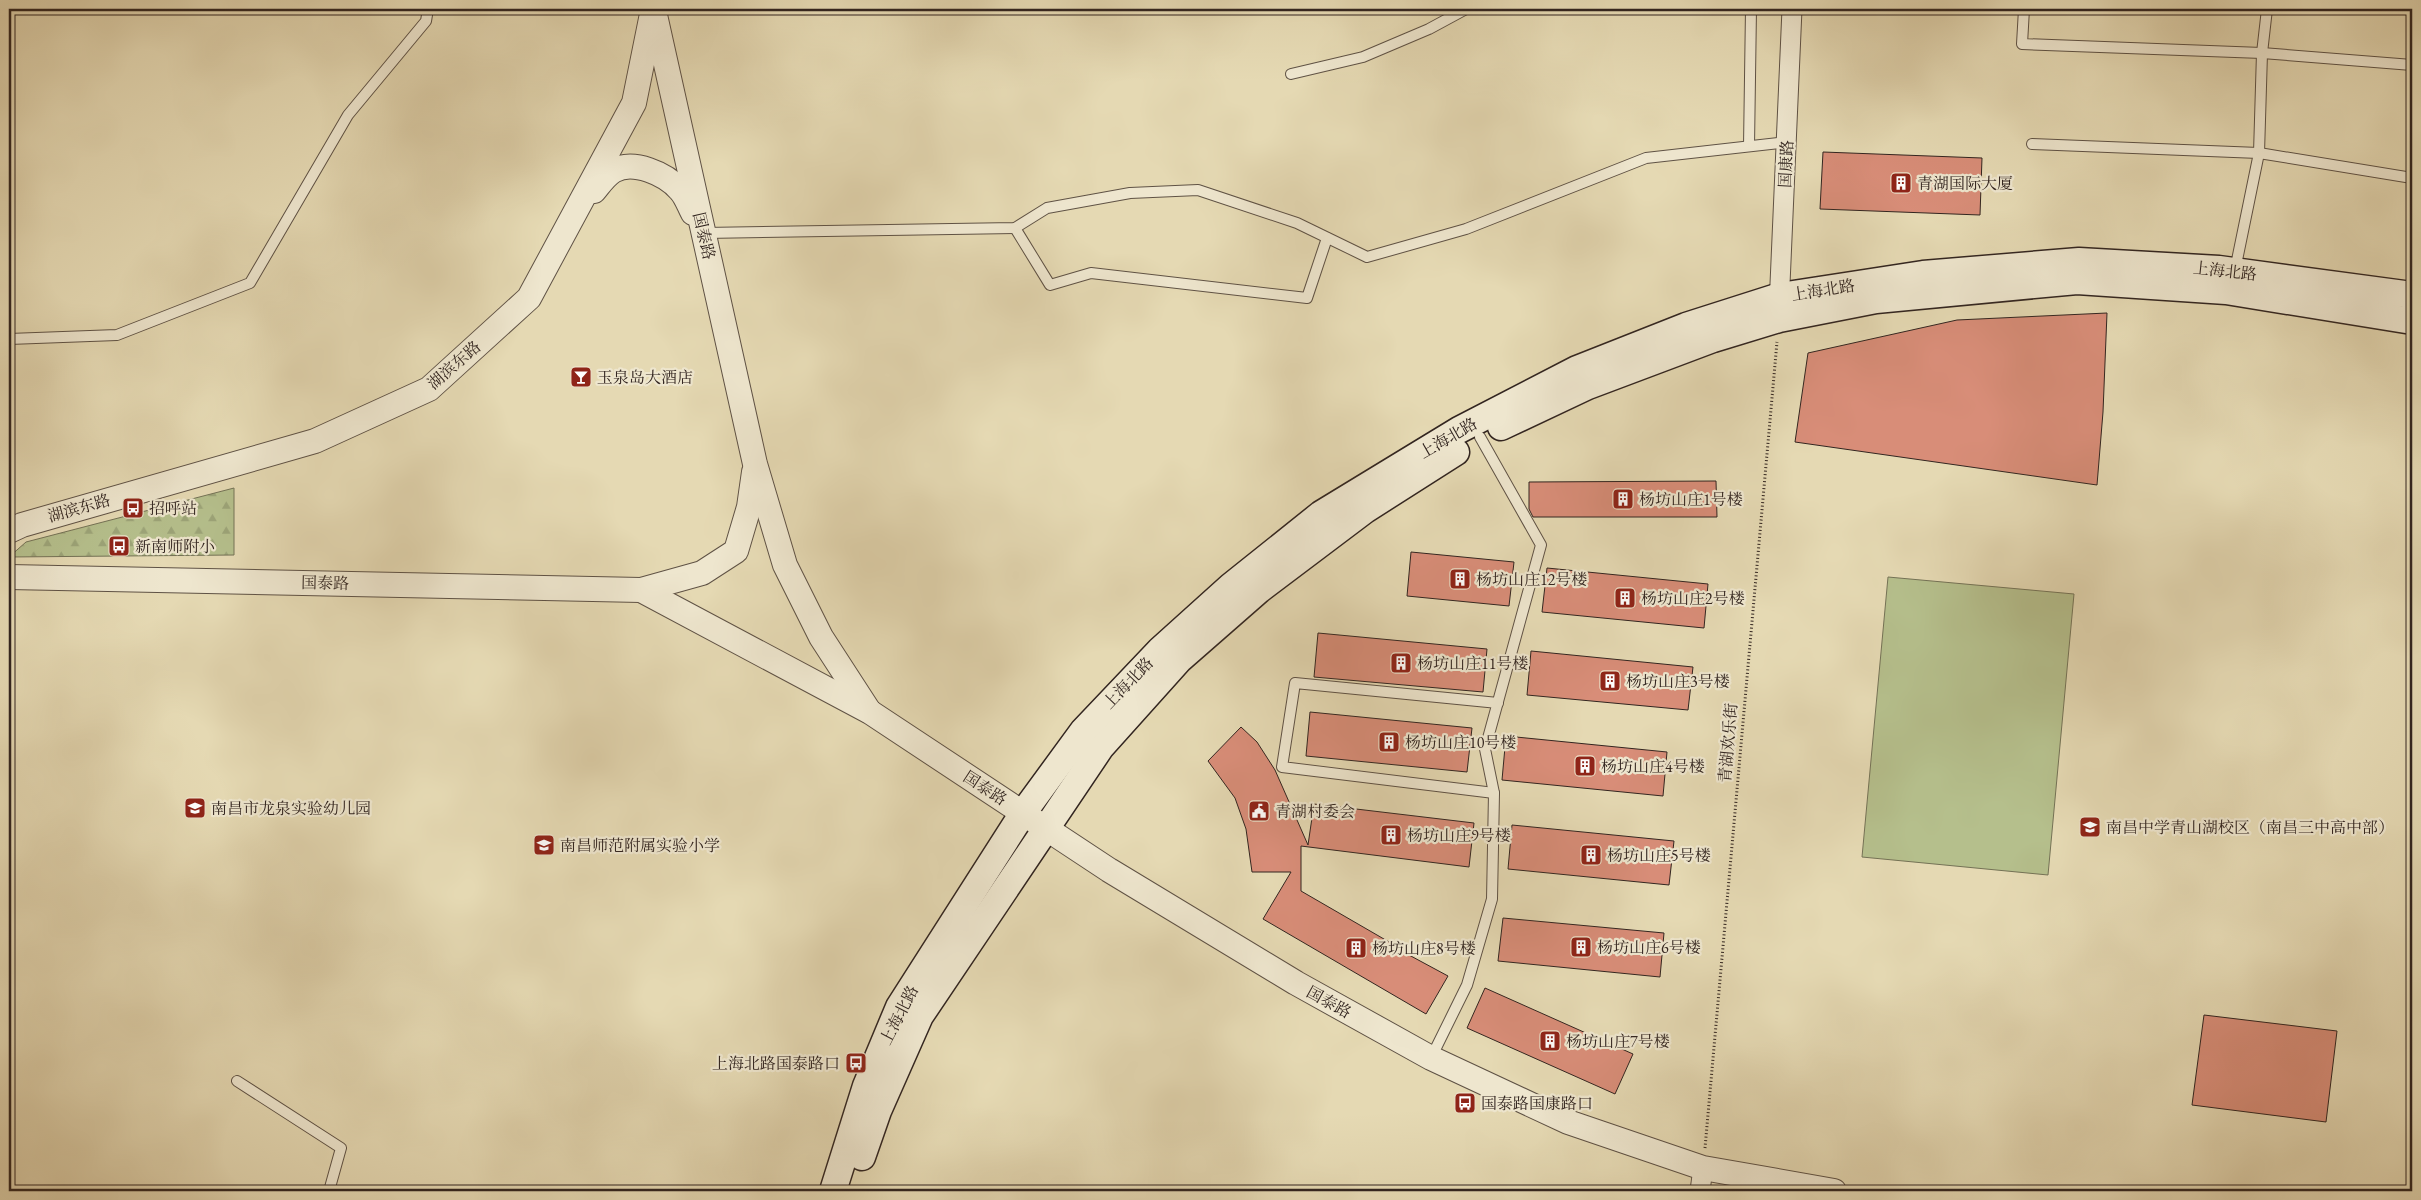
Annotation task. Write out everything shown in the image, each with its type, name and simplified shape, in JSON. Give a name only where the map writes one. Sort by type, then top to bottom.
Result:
[{"type":"main road","name":"上海北路","points":[[833,1191],[866,1086],[899,1007],[1023,812],[1083,731],[1160,650],[1231,586],[1321,514],[1458,430],[1577,369],[1686,326],[1779,308],[1922,274],[2078,261],[2235,271],[2412,295]]},
{"type":"main road","name":"上海北路","points":[[850,1191],[878,1111],[920,1016],[1101,748],[1179,660],[1259,590],[1364,510],[1480,437],[1588,386],[1713,339],[1779,308],[2077,281],[2226,291],[2412,321]]},
{"type":"street","name":"湖滨东路","points":[[9,531],[22,525],[315,441],[429,389],[529,298],[634,103],[653,9]]},
{"type":"street","name":"国泰路","points":[[653,9],[755,464],[785,565],[821,637],[870,712]]},
{"type":"street","name":"国康路","points":[[1779,308],[1788,142],[1792,9]]},
{"type":"street","points":[[568,226],[603,179],[614,170],[625,167],[639,168],[668,179],[681,190],[704,232]]},
{"type":"street","name":"国泰路","points":[[9,577],[640,590],[702,573],[736,551],[749,507],[755,464]]},
{"type":"street","name":"国泰路","points":[[640,590],[870,712],[1118,875],[1296,983],[1431,1058],[1568,1122],[1701,1180],[1834,1191]]},
{"type":"lane","points":[[9,339],[117,335],[250,283],[348,116],[426,21],[428,9]]},
{"type":"lane","points":[[1291,74],[1363,57],[1430,29],[1466,9]]},
{"type":"lane","points":[[1749,146],[1751,9]]},
{"type":"lane","points":[[2024,9],[2022,44],[2262,52],[2412,65]]},
{"type":"lane","points":[[2235,271],[2259,153],[2262,52],[2267,9]]},
{"type":"lane","points":[[704,232],[1015,228],[1047,208],[1130,193],[1198,190],[1297,223],[1368,257],[1466,229],[1646,158],[1788,142]]},
{"type":"lane","points":[[2032,144],[2259,153],[2412,178]]},
{"type":"lane","points":[[1015,228],[1050,285],[1091,272],[1307,298],[1327,238]]},
{"type":"lane","points":[[1431,1058],[1467,985],[1492,899],[1494,793],[1485,749],[1541,546],[1480,437]]},
{"type":"lane","points":[[1494,793],[1282,767],[1295,683],[1498,703]]},
{"type":"lane","points":[[237,1080],[341,1148],[329,1191]]},
{"type":"path","name":"青湖欢乐街","points":[[1701,1180],[1779,308]]},
{"type":"green space","points":[[234,488],[234,555],[9,557],[26,542]]},
{"type":"green space","points":[[1888,577],[2074,594],[2048,875],[1862,857]]},
{"type":"building","name":"青湖国际大厦","points":[[1823,152],[1982,158],[1980,215],[1820,209]]},
{"type":"building","points":[[2107,313],[2103,412],[2097,485],[1795,442],[1808,353],[1957,320]]},
{"type":"building","name":"杨坊山庄1号楼","points":[[1716,481],[1717,517],[1533,517],[1529,509],[1529,482]]},
{"type":"building","name":"杨坊山庄12号楼","points":[[1411,552],[1514,562],[1509,606],[1407,596]]},
{"type":"building","name":"杨坊山庄2号楼","points":[[1547,568],[1708,584],[1704,628],[1542,612]]},
{"type":"building","name":"杨坊山庄11号楼","points":[[1318,633],[1487,649],[1483,692],[1314,677]]},
{"type":"building","name":"杨坊山庄3号楼","points":[[1531,651],[1693,667],[1688,710],[1527,695]]},
{"type":"building","name":"杨坊山庄10号楼","points":[[1310,712],[1472,728],[1467,772],[1306,756]]},
{"type":"building","points":[[1241,727],[1257,742],[1275,770],[1308,845],[1314,804],[1474,823],[1469,867],[1301,846],[1301,891],[1396,946],[1396,948],[1448,976],[1426,1014],[1263,919],[1291,872],[1252,872],[1246,829],[1235,798],[1208,761]]},
{"type":"building","name":"杨坊山庄4号楼","points":[[1506,736],[1667,752],[1663,796],[1502,780]]},
{"type":"building","name":"杨坊山庄5号楼","points":[[1512,825],[1674,841],[1669,885],[1508,869]]},
{"type":"building","name":"杨坊山庄6号楼","points":[[1503,918],[1664,933],[1660,977],[1498,961]]},
{"type":"building","name":"杨坊山庄7号楼","points":[[1485,988],[1633,1054],[1615,1094],[1467,1028]]},
{"type":"building","points":[[2204,1015],[2337,1031],[2326,1122],[2192,1105]]},
{"type":"place","name":"青湖国际大厦","points":[[1901,183]]},
{"type":"place","name":"玉泉岛大酒店","points":[[581,377]]},
{"type":"place","name":"杨坊山庄1号楼","points":[[1623,499]]},
{"type":"place","name":"招呼站","points":[[133,508]]},
{"type":"place","name":"新南师附小","points":[[119,546]]},
{"type":"place","name":"杨坊山庄12号楼","points":[[1460,579]]},
{"type":"place","name":"杨坊山庄2号楼","points":[[1625,598]]},
{"type":"place","name":"杨坊山庄11号楼","points":[[1401,663]]},
{"type":"place","name":"杨坊山庄3号楼","points":[[1610,681]]},
{"type":"place","name":"杨坊山庄10号楼","points":[[1389,742]]},
{"type":"place","name":"杨坊山庄4号楼","points":[[1585,766]]},
{"type":"place","name":"南昌市龙泉实验幼儿园","points":[[195,808]]},
{"type":"place","name":"青湖村委会","points":[[1259,811]]},
{"type":"place","name":"南昌中学青山湖校区（南昌三中高中部）","points":[[2090,827]]},
{"type":"place","name":"杨坊山庄9号楼","points":[[1391,835]]},
{"type":"place","name":"南昌师范附属实验小学","points":[[544,845]]},
{"type":"place","name":"杨坊山庄5号楼","points":[[1591,855]]},
{"type":"place","name":"杨坊山庄6号楼","points":[[1581,947]]},
{"type":"place","name":"杨坊山庄8号楼","points":[[1356,948]]},
{"type":"place","name":"杨坊山庄7号楼","points":[[1550,1041]]},
{"type":"place","name":"上海北路国泰路口","points":[[856,1063]]},
{"type":"place","name":"国泰路国康路口","points":[[1465,1103]]}]
